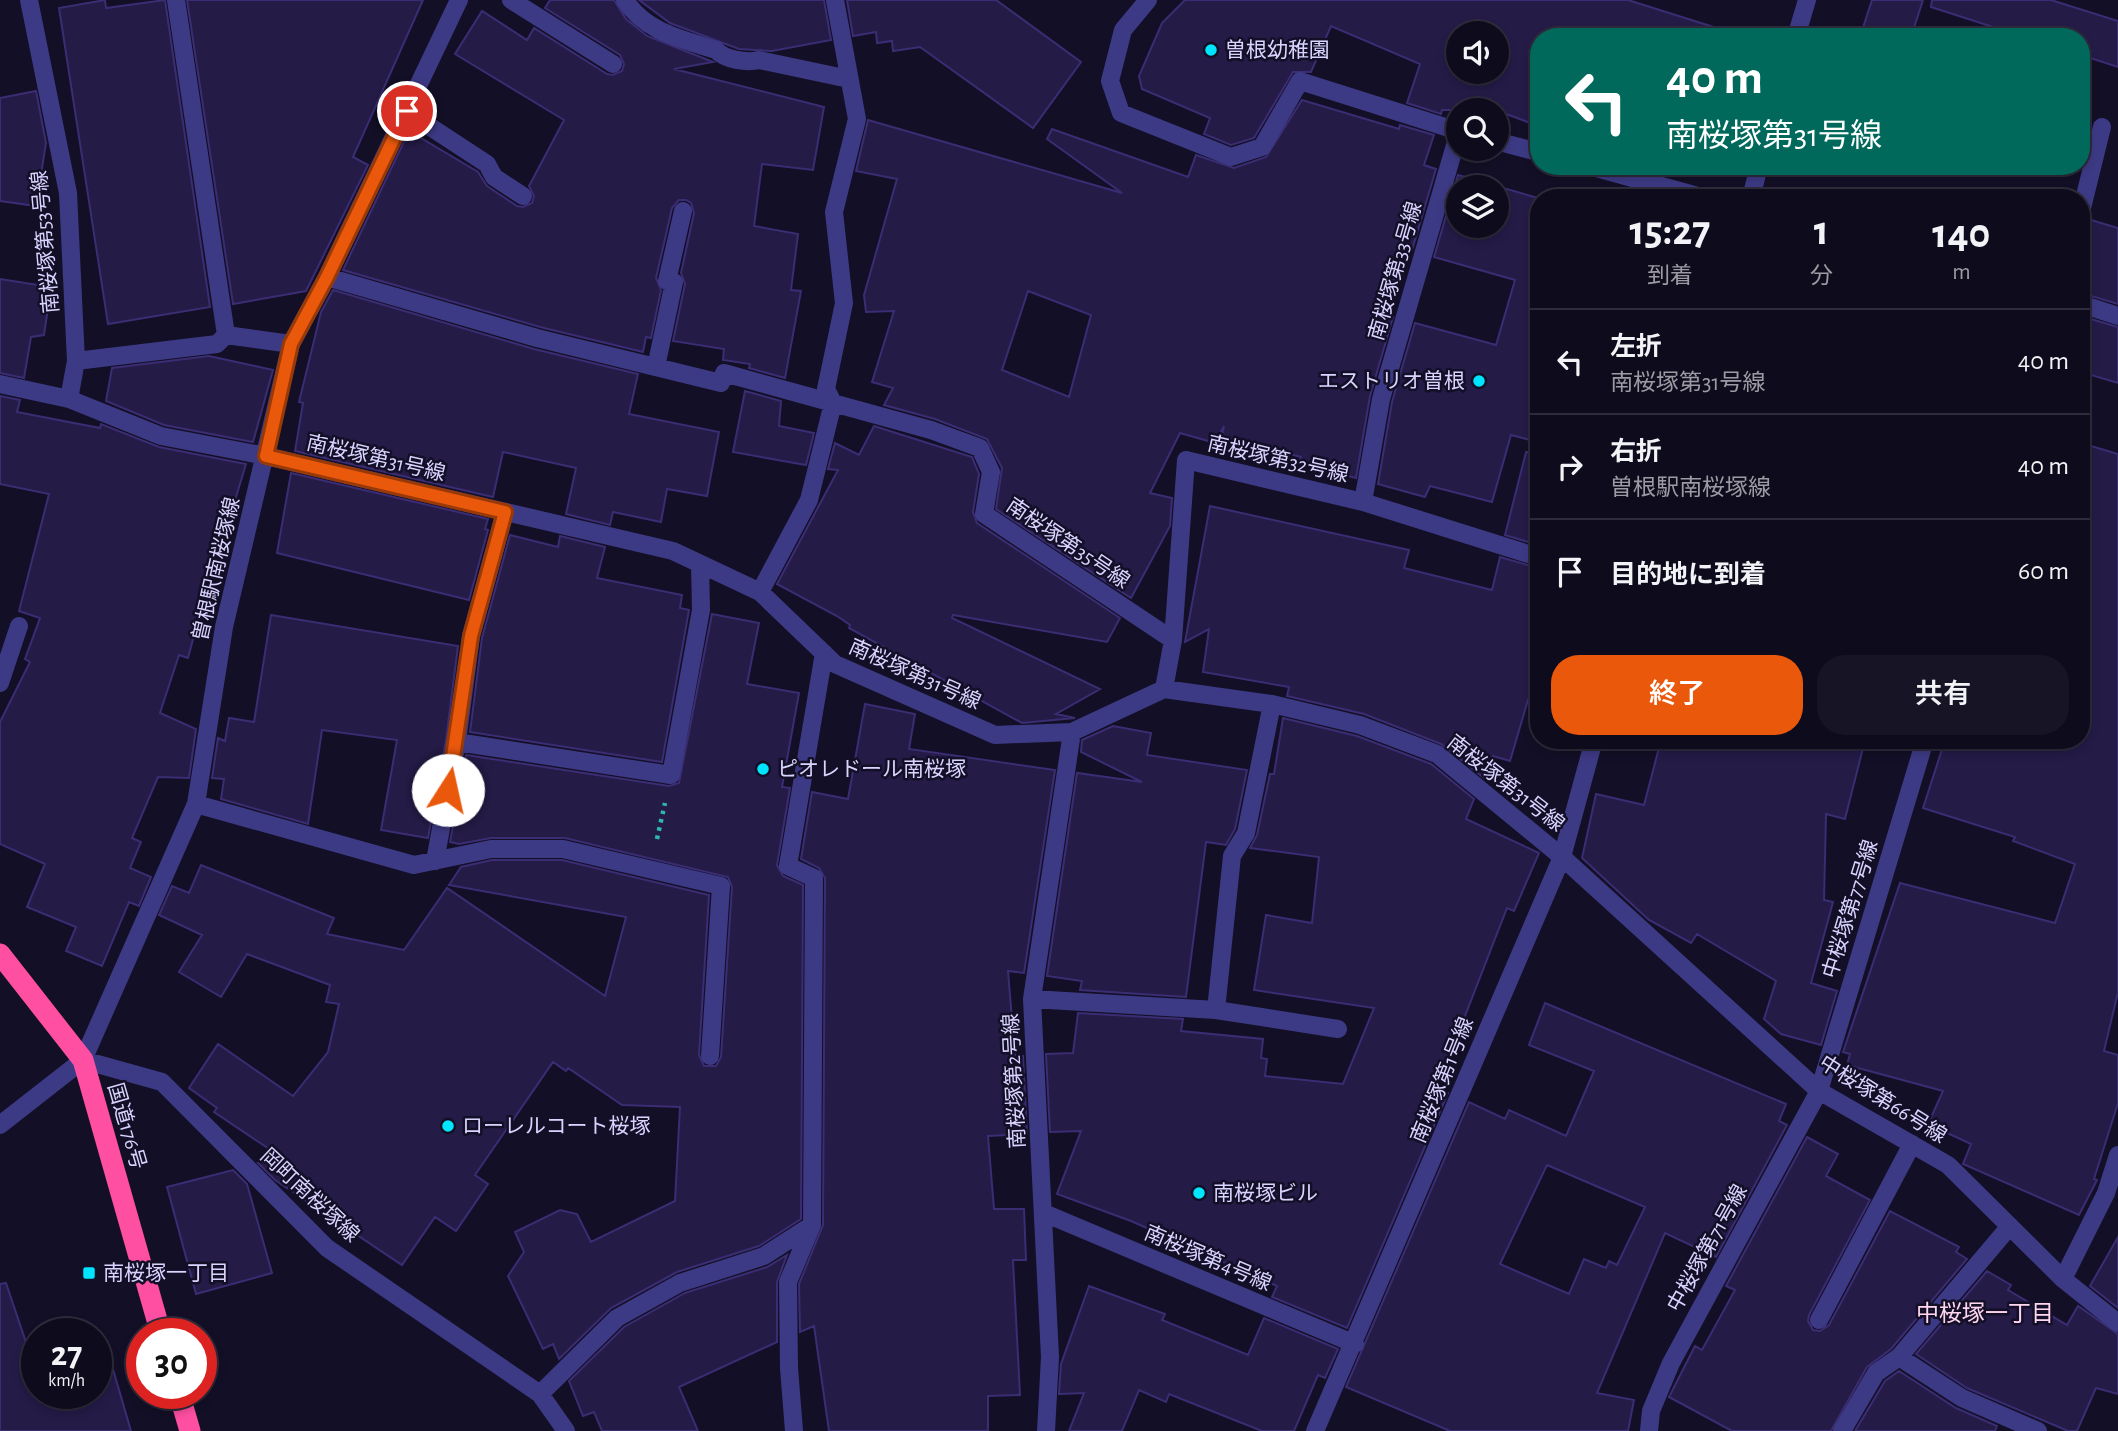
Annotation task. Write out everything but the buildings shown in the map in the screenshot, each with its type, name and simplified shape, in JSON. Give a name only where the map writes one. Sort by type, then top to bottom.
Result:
[{"type":"highway","name":"国道176号","points":[[0,954],[83,1059],[156,1318]]},
{"type":"highway","points":[[184,1409],[190,1431]]},
{"type":"street","name":"南桜塚第53号線","points":[[29,0],[68,193],[76,361],[69,398]]},
{"type":"street","points":[[176,0],[226,335]]},
{"type":"street","name":"曽根駅南桜塚線","points":[[0,1125],[83,1059],[196,804],[224,627],[291,344],[327,277],[459,0]]},
{"type":"street","points":[[511,0],[614,64]]},
{"type":"street","points":[[625,0],[635,15],[650,25],[671,36],[716,50],[721,56],[751,62],[759,60],[849,79]]},
{"type":"street","points":[[760,592],[809,500],[833,403],[826,389],[844,303],[834,212],[857,119],[835,0]]},
{"type":"street","points":[[1147,0],[1123,30],[1110,81],[1121,113],[1231,157],[1262,147],[1300,81],[1446,129]]},
{"type":"street","points":[[1799,28],[1807,0]]},
{"type":"street","points":[[407,111],[488,164],[494,177],[523,196]]},
{"type":"street","points":[[2087,189],[2102,127]]},
{"type":"street","points":[[1509,144],[1530,150]]},
{"type":"street","name":"南桜塚第33号線","points":[[1363,502],[1381,399],[1450,161]]},
{"type":"street","points":[[1622,175],[1672,189]]},
{"type":"street","points":[[656,367],[674,282],[667,281],[683,211]]},
{"type":"street","points":[[327,277],[537,338],[721,383],[723,373],[833,403]]},
{"type":"street","points":[[2090,307],[2118,316]]},
{"type":"street","points":[[76,361],[217,344],[226,335]]},
{"type":"street","points":[[226,335],[291,344]]},
{"type":"street","name":"南桜塚第31号線","points":[[0,384],[69,398],[161,436],[266,456],[673,551],[760,592],[835,664],[995,735],[1072,732],[1164,689],[1272,704],[1360,725],[1437,754],[1562,857]]},
{"type":"street","name":"南桜塚第35号線","points":[[833,403],[930,429],[980,448],[991,472],[984,514],[1172,640]]},
{"type":"street","name":"南桜塚第32号線","points":[[1164,689],[1172,640],[1186,460],[1363,502],[1530,554]]},
{"type":"street","points":[[435,862],[457,742],[471,636],[505,512]]},
{"type":"street","points":[[457,742],[671,775],[701,610],[699,564]]},
{"type":"street","points":[[0,683],[19,626]]},
{"type":"street","points":[[794,1431],[789,1368],[788,1282],[812,1225],[814,878],[788,866],[824,653]]},
{"type":"street","points":[[1216,1010],[1232,856],[1247,833],[1272,704]]},
{"type":"street","name":"南桜塚第2号線","points":[[1046,1431],[1050,1357],[1032,999],[1072,732]]},
{"type":"street","name":"南桜塚第1号線","points":[[1315,1431],[1562,857],[1592,749]]},
{"type":"street","name":"中桜塚第77号線","points":[[1819,1091],[1922,749]]},
{"type":"street","points":[[196,804],[414,865],[491,849],[563,849],[721,886],[710,1056]]},
{"type":"street","name":"中桜塚第66号線","points":[[1562,857],[1819,1091],[1948,1165],[2063,1279],[2118,1323]]},
{"type":"street","points":[[1032,999],[1216,1010],[1338,1029]]},
{"type":"street","name":"岡町南桜塚線","points":[[83,1059],[162,1082],[327,1248],[540,1394],[566,1431]]},
{"type":"street","name":"中桜塚第71号線","points":[[1649,1431],[1651,1411],[1671,1363],[1819,1091]]},
{"type":"street","points":[[1819,1320],[1912,1144]]},
{"type":"street","points":[[2063,1279],[2106,1193],[2118,1155]]},
{"type":"street","name":"南桜塚第4号線","points":[[1044,1213],[1354,1344]]},
{"type":"street","points":[[540,1394],[617,1318],[680,1283],[764,1256],[812,1225]]},
{"type":"street","points":[[1842,1431],[1876,1373],[1899,1357],[2010,1226]]},
{"type":"street","points":[[1899,1357],[1962,1398],[2038,1431]]},
{"type":"path","points":[[651,869],[671,775]]},
{"type":"place","name":"曽根幼稚園","points":[[1211,50]]},
{"type":"place","name":"エストリオ曽根","points":[[1479,381]]},
{"type":"place","name":"ピオレドール南桜塚","points":[[763,769]]},
{"type":"place","name":"ローレルコート桜塚","points":[[448,1126]]},
{"type":"place","name":"南桜塚ビル","points":[[1199,1193]]},
{"type":"place","name":"南桜塚一丁目","points":[[89,1273]]},
{"type":"district","name":"中桜塚一丁目","points":[[1985,1313]]},
{"type":"route","points":[[407,111],[327,277],[291,344],[266,456],[505,512],[471,636],[448,790]]}]
